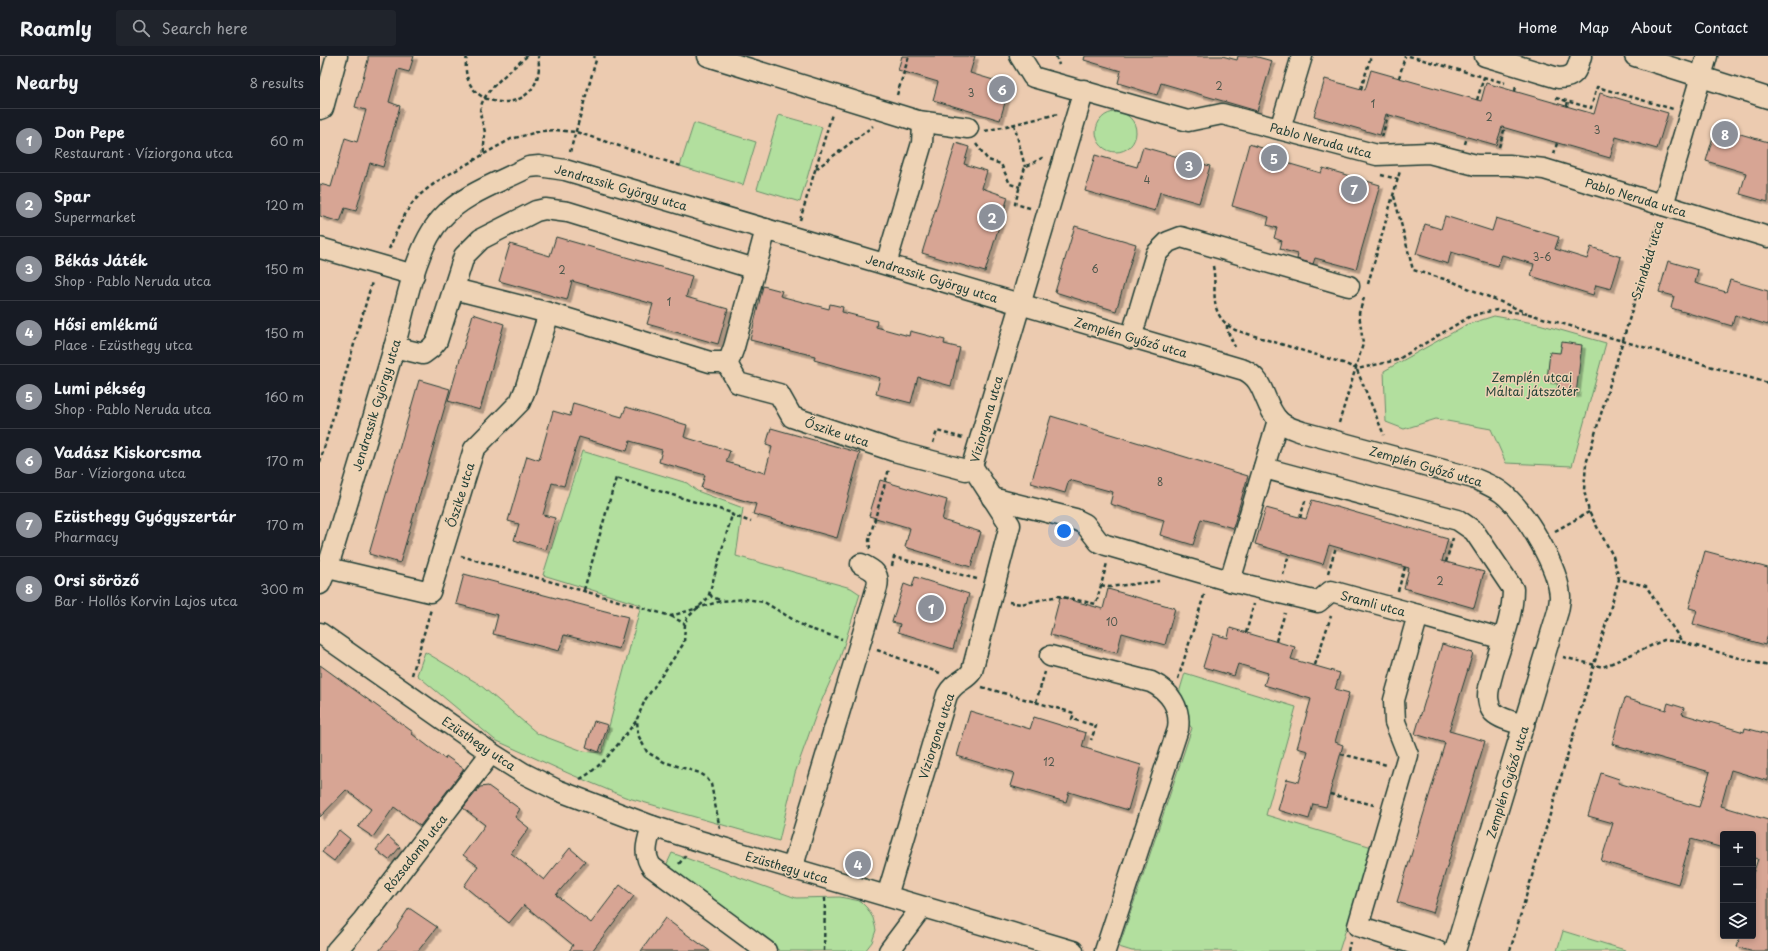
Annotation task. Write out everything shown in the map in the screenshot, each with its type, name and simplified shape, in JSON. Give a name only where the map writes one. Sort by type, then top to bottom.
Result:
[{"type":"street","points":[[320,110],[323,108],[337,56]]},
{"type":"street","points":[[708,56],[918,121],[968,128]]},
{"type":"street","points":[[1020,56],[1033,77],[1084,90]]},
{"type":"street","points":[[1280,129],[1302,56]]},
{"type":"street","points":[[1485,56],[1558,78],[1568,78],[1577,70],[1581,56]]},
{"type":"street","points":[[1635,56],[1768,98]]},
{"type":"street","name":"Szindbád utca","points":[[1663,205],[1707,56]]},
{"type":"street","name":"Víziorgona utca","points":[[887,896],[947,695],[972,671],[1010,525],[972,466],[1019,304],[1048,213],[1084,90]]},
{"type":"street","name":"Pablo Neruda utca","points":[[1084,90],[1188,121],[1222,114],[1376,155],[1430,153],[1476,165],[1509,165],[1544,169],[1768,237]]},
{"type":"street","points":[[886,264],[922,143],[923,124],[918,121]]},
{"type":"street","name":"Jendrassik György utca","points":[[324,576],[394,347],[414,274],[434,228],[447,213],[472,195],[529,167],[539,166],[565,170],[1019,304]]},
{"type":"street","points":[[394,347],[422,354],[431,348],[437,341],[464,256],[481,240],[536,211],[545,209],[568,212],[755,269]]},
{"type":"street","points":[[454,289],[549,313],[710,362],[726,362],[730,358],[734,347],[766,229]]},
{"type":"street","points":[[1131,338],[1156,254],[1168,242],[1181,237],[1360,291]]},
{"type":"street","points":[[320,248],[414,274]]},
{"type":"street","name":"Zemplén Győző utca","points":[[1019,304],[1251,373],[1260,384],[1278,420],[1302,432],[1394,458],[1473,478],[1487,484],[1507,497],[1520,511],[1553,568],[1560,595],[1558,611],[1455,951]]},
{"type":"street","name":"Őszike utca","points":[[430,592],[474,449],[520,402],[549,313]]},
{"type":"street","name":"Őszike utca","points":[[726,362],[738,383],[779,394],[792,417],[894,451],[966,470],[972,466]]},
{"type":"street","points":[[1230,581],[1278,420]]},
{"type":"street","points":[[1264,468],[1458,520],[1474,531],[1513,589],[1510,616],[1489,687],[1490,706],[1494,712],[1501,717],[1524,725]]},
{"type":"street","name":"Sramli utca","points":[[992,498],[1075,519],[1090,529],[1100,542],[1111,547],[1230,581],[1318,602],[1331,592],[1418,615],[1394,700],[1395,722],[1408,754],[1358,926],[1437,951]]},
{"type":"street","points":[[792,868],[879,579],[867,567]]},
{"type":"street","points":[[324,576],[430,592]]},
{"type":"street","points":[[1418,615],[1503,638]]},
{"type":"street","name":"Ezüsthegy utca","points":[[320,633],[491,753],[523,773],[557,790],[652,826],[696,840],[1073,951]]},
{"type":"street","points":[[1050,656],[1151,682],[1160,686],[1172,698],[1179,721],[1178,729],[1105,951]]},
{"type":"street","name":"Rózsadomb utca","points":[[344,948],[491,753]]},
{"type":"street","points":[[652,826],[647,846],[648,862],[668,879],[766,951]]},
{"type":"street","points":[[889,951],[922,907]]},
{"type":"path","points":[[467,56],[465,69],[468,81],[476,92],[494,103],[508,103],[520,99],[530,91],[537,80],[540,67],[538,56]]},
{"type":"path","points":[[565,170],[596,60],[594,56]]},
{"type":"path","points":[[816,169],[891,112],[909,56]]},
{"type":"path","points":[[1362,89],[1371,56]]},
{"type":"path","points":[[1399,78],[1405,56]]},
{"type":"path","points":[[1478,100],[1484,77]]},
{"type":"path","points":[[1515,91],[1516,86]]},
{"type":"path","points":[[795,238],[837,96]]},
{"type":"path","points":[[1566,106],[1568,101]]},
{"type":"path","points":[[968,128],[985,131],[1078,110]]},
{"type":"path","points":[[1014,124],[1025,167],[1015,204],[1048,213]]},
{"type":"path","points":[[968,128],[978,147],[988,160],[1001,164],[1010,184],[1020,186]]},
{"type":"path","points":[[484,154],[510,139],[542,131],[555,130],[576,132],[681,166]]},
{"type":"path","points":[[1025,167],[1058,149],[1066,149]]},
{"type":"path","points":[[1334,440],[1357,369],[1363,344],[1359,313],[1360,291],[1394,195],[1405,155]]},
{"type":"path","points":[[1394,195],[1413,270],[1451,281],[1529,314],[1768,383]]},
{"type":"path","name":"Szindbád utca","points":[[1619,579],[1613,556],[1589,512],[1584,490],[1586,464],[1663,205]]},
{"type":"path","points":[[1207,244],[1214,268],[1216,310],[1220,319],[1227,325],[1235,330],[1343,363],[1357,369],[1397,360],[1469,317],[1497,310],[1529,314]]},
{"type":"path","points":[[1357,369],[1394,458]]},
{"type":"path","points":[[928,460],[937,431],[978,443]]},
{"type":"path","points":[[894,451],[869,540],[867,567],[889,574],[894,557],[973,578],[992,592],[1020,604],[1058,596],[1096,604],[1111,547]]},
{"type":"path","points":[[584,590],[616,478],[732,513],[732,516],[751,522]]},
{"type":"path","points":[[1538,540],[1589,512]]},
{"type":"path","points":[[557,790],[588,775],[612,750],[637,719],[645,700],[684,643],[685,624],[687,618],[708,598],[732,516]]},
{"type":"path","points":[[1446,562],[1458,520]]},
{"type":"path","points":[[443,551],[671,616],[685,624]]},
{"type":"path","points":[[1393,608],[1405,566]]},
{"type":"path","points":[[1172,698],[1210,575]]},
{"type":"path","points":[[1510,951],[1619,579],[1646,586],[1682,642]]},
{"type":"path","points":[[1101,585],[1109,587],[1162,581]]},
{"type":"path","points":[[1246,633],[1258,588]]},
{"type":"path","points":[[405,692],[413,672],[433,604],[430,592]]},
{"type":"path","points":[[710,593],[712,597],[721,601]]},
{"type":"path","points":[[1315,665],[1338,594]]},
{"type":"path","points":[[1276,641],[1291,595]]},
{"type":"path","points":[[671,616],[721,601],[746,599],[764,602],[807,628],[860,644],[962,679],[969,683],[1074,713],[1072,718],[1096,726],[1091,740]]},
{"type":"path","points":[[1546,653],[1603,667],[1664,640],[1682,642],[1768,666]]},
{"type":"path","points":[[1036,702],[1050,656]]},
{"type":"path","points":[[637,719],[638,735],[647,752],[664,762],[700,773],[711,784],[720,824],[719,847]]},
{"type":"path","points":[[1341,754],[1404,770]]},
{"type":"path","points":[[1330,794],[1392,810]]},
{"type":"path","points":[[668,879],[696,840]]},
{"type":"path","points":[[824,951],[826,878]]},
{"type":"green space","points":[[1116,112],[1124,114],[1130,118],[1134,124],[1136,132],[1134,140],[1130,146],[1124,150],[1116,152],[1108,150],[1102,146],[1098,140],[1096,132],[1098,124],[1102,118],[1108,114]]},
{"type":"green space","points":[[779,115],[822,127],[800,202],[757,189]]},
{"type":"green space","points":[[694,123],[756,142],[743,185],[680,166]]},
{"type":"green space","name":"Zemplén utcai Máltai játszótér","points":[[1494,316],[1539,324],[1606,343],[1572,466],[1506,463],[1491,429],[1436,419],[1404,429],[1386,422],[1384,371],[1466,325]]},
{"type":"green space","points":[[582,451],[687,483],[697,491],[743,508],[736,556],[851,588],[860,594],[839,661],[818,709],[795,773],[779,841],[625,797],[495,740],[417,675],[425,652],[479,684],[538,734],[583,751],[602,753],[641,605],[543,575]]},
{"type":"green space","points":[[1185,673],[1296,707],[1266,815],[1372,847],[1339,951],[1132,951],[1119,947],[1192,728],[1182,714],[1178,702]]},
{"type":"green space","points":[[672,853],[796,898],[840,897],[860,901],[867,908],[873,918],[876,930],[872,942],[865,951],[780,951],[665,868]]},
{"type":"green space","points":[[1563,931],[1625,950],[1625,951],[1557,951]]},
{"type":"building","points":[[368,56],[414,56],[409,72],[398,69],[389,102],[400,106],[383,167],[370,163],[356,211],[345,208],[340,222],[320,216],[320,184],[331,187],[345,138],[357,142],[366,110],[355,107]]},
{"type":"building","points":[[902,56],[975,56],[970,73],[1010,85],[1000,120],[933,100],[938,82],[898,70]]},
{"type":"building","points":[[1085,56],[1222,56],[1237,60],[1238,56],[1254,56],[1272,61],[1257,111],[1161,83],[1157,95],[1118,83],[1121,71],[1084,60]]},
{"type":"building","points":[[1371,70],[1481,101],[1486,83],[1594,114],[1600,93],[1668,113],[1657,149],[1616,137],[1610,158],[1502,127],[1496,145],[1386,114],[1380,135],[1314,116],[1325,79],[1365,90]]},
{"type":"building","points":[[1716,127],[1768,142],[1768,202],[1740,194],[1746,173],[1706,161]]},
{"type":"building","points":[[956,143],[969,147],[964,164],[987,171],[982,188],[1008,197],[985,272],[922,253]]},
{"type":"building","points":[[1249,144],[1282,154],[1280,161],[1321,173],[1323,168],[1380,185],[1356,269],[1315,258],[1313,264],[1297,259],[1298,254],[1280,249],[1282,241],[1274,238],[1277,228],[1267,225],[1269,217],[1232,206]]},
{"type":"building","points":[[1143,147],[1210,166],[1199,203],[1160,192],[1155,211],[1085,191],[1095,155],[1137,167]]},
{"type":"building","points":[[1445,216],[1492,231],[1496,218],[1559,237],[1555,249],[1587,259],[1591,247],[1621,257],[1611,289],[1596,285],[1593,295],[1531,276],[1534,264],[1502,255],[1498,266],[1451,252],[1448,264],[1416,254],[1425,224],[1441,229]]},
{"type":"building","points":[[1075,226],[1136,244],[1116,311],[1055,292]]},
{"type":"building","points":[[556,237],[692,276],[686,297],[728,309],[718,344],[647,324],[653,304],[572,281],[567,300],[499,281],[510,244],[550,256]]},
{"type":"building","points":[[1668,261],[1698,270],[1695,283],[1726,292],[1730,280],[1768,291],[1768,325],[1735,315],[1732,326],[1671,308],[1674,296],[1659,292]]},
{"type":"building","points":[[763,286],[782,291],[780,296],[829,309],[830,304],[843,307],[842,312],[877,321],[876,327],[909,336],[910,331],[945,340],[944,344],[960,348],[951,386],[918,377],[911,403],[876,394],[880,378],[814,360],[815,356],[750,340]]},
{"type":"building","points":[[473,314],[504,324],[480,410],[448,401]]},
{"type":"building","points":[[1562,342],[1582,345],[1576,394],[1557,391],[1558,381],[1547,380],[1550,352],[1560,353]]},
{"type":"building","points":[[419,380],[450,389],[400,563],[369,554]]},
{"type":"building","points":[[573,403],[622,417],[626,407],[687,425],[684,437],[730,451],[726,462],[765,473],[772,447],[766,445],[771,428],[860,453],[837,538],[753,514],[756,504],[701,488],[705,475],[659,462],[662,450],[630,441],[627,451],[579,437],[564,486],[552,483],[543,515],[555,518],[546,550],[514,540],[519,524],[508,521],[527,456],[539,460],[553,411],[570,416]]},
{"type":"building","points":[[1051,416],[1248,476],[1233,528],[1201,519],[1193,545],[1160,535],[1164,520],[1110,504],[1113,492],[1069,480],[1065,493],[1031,483]]},
{"type":"building","points":[[880,480],[947,500],[942,520],[981,532],[971,567],[905,547],[910,528],[869,516]]},
{"type":"building","points":[[1312,500],[1448,539],[1442,561],[1484,572],[1474,608],[1404,588],[1409,568],[1329,545],[1323,564],[1255,544],[1266,508],[1306,519]]},
{"type":"building","points":[[1705,551],[1768,568],[1768,634],[1765,645],[1693,624],[1697,610],[1689,608]]},
{"type":"building","points":[[464,574],[628,617],[619,649],[564,635],[559,651],[493,634],[498,615],[456,604]]},
{"type":"building","points":[[915,577],[969,594],[953,649],[898,632],[900,624],[892,622],[904,584],[912,587]]},
{"type":"building","points":[[1108,589],[1175,608],[1165,645],[1122,633],[1117,653],[1050,635],[1060,597],[1103,609]]},
{"type":"building","points":[[1230,628],[1295,647],[1291,659],[1340,673],[1335,689],[1349,693],[1335,742],[1343,745],[1326,807],[1313,804],[1309,819],[1278,810],[1287,779],[1299,782],[1308,751],[1297,748],[1311,699],[1264,685],[1268,673],[1238,664],[1234,676],[1203,667],[1213,634],[1228,638]]},
{"type":"building","points":[[1442,644],[1473,653],[1449,731],[1485,741],[1433,913],[1397,902],[1445,743],[1415,734]]},
{"type":"building","points":[[320,665],[413,732],[412,734],[445,759],[446,756],[464,769],[420,826],[394,807],[373,837],[358,827],[371,809],[346,790],[320,817]]},
{"type":"building","points":[[1625,698],[1666,710],[1668,703],[1684,708],[1682,714],[1744,732],[1745,728],[1768,734],[1768,781],[1731,770],[1721,806],[1768,820],[1768,951],[1750,951],[1737,947],[1739,939],[1756,939],[1756,865],[1758,859],[1756,858],[1756,831],[1720,831],[1720,847],[1691,839],[1678,884],[1601,861],[1613,823],[1588,816],[1601,773],[1619,779],[1618,783],[1699,807],[1710,772],[1612,744]]},
{"type":"building","points":[[970,711],[1030,729],[1034,717],[1086,733],[1082,747],[1141,765],[1128,810],[1069,792],[1066,802],[1010,786],[1014,773],[957,756]]},
{"type":"building","points":[[594,721],[608,725],[599,752],[586,747]]},
{"type":"building","points":[[488,786],[520,809],[515,817],[529,828],[511,853],[544,880],[570,848],[585,861],[556,895],[591,923],[620,885],[634,896],[592,951],[569,951],[573,945],[524,905],[509,923],[464,886],[478,866],[463,855],[485,825],[463,808],[480,787]]},
{"type":"building","points":[[339,830],[350,839],[334,861],[322,852]]},
{"type":"building","points":[[388,836],[400,847],[389,860],[376,850]]},
{"type":"building","points":[[409,908],[437,927],[418,951],[379,951],[398,927],[397,926]]},
{"type":"building","points":[[665,918],[689,936],[710,951],[641,951]]},
{"type":"place","name":"Vadász Kiskorcsma","points":[[1002,89]]},
{"type":"place","name":"Orsi söröző","points":[[1725,134]]},
{"type":"place","name":"Lumi pékség","points":[[1274,158]]},
{"type":"place","name":"Békás Játék","points":[[1189,165]]},
{"type":"place","name":"Ezüsthegy Gyógyszertár","points":[[1354,189]]},
{"type":"place","name":"Spar","points":[[992,217]]},
{"type":"place","name":"Don Pepe","points":[[931,608]]},
{"type":"place","name":"Hősi emlékmű","points":[[858,864]]}]
